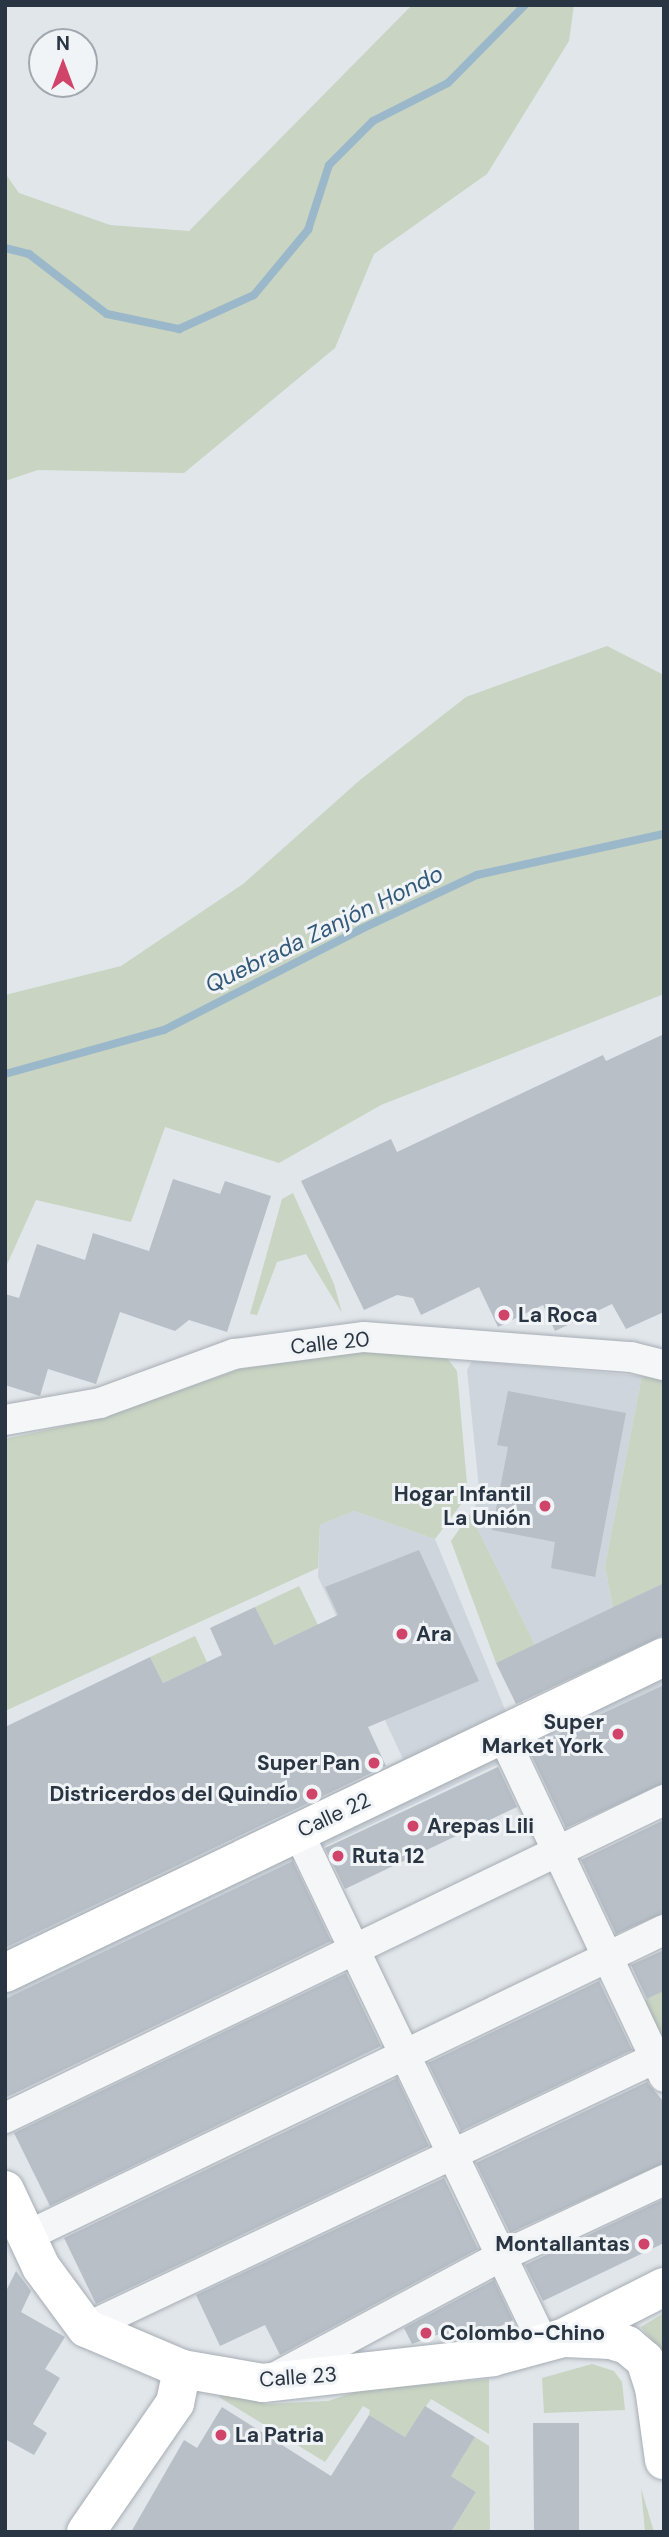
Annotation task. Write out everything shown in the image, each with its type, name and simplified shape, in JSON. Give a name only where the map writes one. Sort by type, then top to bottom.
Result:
[{"type":"main road","name":"Calle 22","points":[[5,1973],[664,1657]]},
{"type":"main road","name":"Calle 23","points":[[5,2190],[41,2267],[86,2328],[182,2370],[263,2383],[493,2357],[554,2341],[664,2287]]},
{"type":"main road","points":[[554,2341],[611,2340],[627,2345],[645,2360],[654,2387],[664,2460]]},
{"type":"main road","points":[[86,2532],[175,2403],[182,2370]]},
{"type":"street","name":"Calle 20","points":[[5,1420],[100,1403],[234,1354],[364,1337],[631,1357],[664,1365]]},
{"type":"street","points":[[86,2328],[453,2155],[661,2063],[607,1958],[503,1735]]},
{"type":"street","points":[[5,2118],[356,1951],[555,1850],[664,1800]]},
{"type":"street","points":[[298,1832],[502,2256],[554,2341]]},
{"type":"street","points":[[27,2236],[664,1930]]},
{"type":"street","points":[[263,2383],[502,2256],[664,2180]]},
{"type":"shaded area","name":"Hogar Infantil La Unión","points":[[472,1361],[642,1376],[605,1566],[613,1608],[535,1645],[470,1514],[480,1498],[467,1370]]},
{"type":"shaded area","points":[[354,1511],[435,1539],[506,1712],[664,1638],[664,1685],[5,1999],[5,1948],[403,1759],[318,1577],[320,1525]]},
{"type":"green space","points":[[412,5],[574,5],[569,41],[487,174],[374,254],[335,348],[184,473],[38,470],[5,481],[5,173],[19,193],[110,225],[189,231]]},
{"type":"green space","points":[[607,646],[664,675],[664,994],[381,1105],[279,1163],[165,1127],[131,1222],[36,1200],[5,1269],[5,995],[121,966],[243,884],[360,780],[466,697]]},
{"type":"green space","points":[[293,1193],[334,1284],[342,1313],[306,1254],[277,1262],[257,1315],[250,1314],[282,1199]]},
{"type":"green space","points":[[362,1352],[447,1358],[457,1371],[468,1495],[435,1539],[354,1511],[320,1525],[318,1568],[5,1711],[5,1439],[102,1418],[240,1369]]},
{"type":"green space","points":[[642,1376],[664,1381],[664,1583],[613,1608],[605,1566]]},
{"type":"green space","points":[[470,1514],[535,1645],[496,1663],[451,1541]]},
{"type":"green space","points":[[299,1586],[318,1625],[273,1645],[255,1607]]},
{"type":"green space","points":[[195,1636],[207,1662],[163,1683],[150,1657]]},
{"type":"green space","points":[[664,1991],[664,2045],[641,2002]]},
{"type":"green space","points":[[664,2313],[664,2368],[660,2351],[641,2327]]},
{"type":"green space","points":[[592,2364],[614,2371],[622,2382],[625,2410],[544,2413],[542,2378]]},
{"type":"green space","points":[[489,2379],[489,2434],[431,2399],[405,2437],[369,2415],[370,2410],[363,2406],[325,2462],[219,2397],[224,2392],[266,2404],[328,2401],[361,2390]]},
{"type":"green space","points":[[475,2437],[489,2446],[490,2532],[451,2532],[476,2492],[451,2476]]},
{"type":"green space","points":[[641,2488],[654,2532],[645,2532]]},
{"type":"building","points":[[664,1034],[664,1312],[626,1329],[612,1304],[555,1331],[543,1305],[498,1327],[479,1287],[421,1315],[413,1298],[397,1295],[364,1310],[301,1181],[391,1139],[397,1152],[603,1055],[606,1061]]},
{"type":"building","points":[[173,1179],[220,1194],[225,1181],[271,1196],[227,1332],[189,1320],[175,1331],[120,1312],[96,1384],[48,1369],[40,1396],[5,1385],[5,1294],[19,1298],[37,1244],[85,1260],[93,1233],[149,1251]]},
{"type":"building","points":[[508,1391],[626,1413],[595,1577],[551,1568],[555,1542],[492,1530],[508,1447],[497,1445]]},
{"type":"building","points":[[419,1550],[479,1681],[368,1727],[386,1766],[5,1948],[5,1727],[150,1657],[163,1683],[222,1655],[210,1628],[255,1607],[274,1645],[338,1615],[325,1587]]},
{"type":"building","points":[[664,1583],[664,1635],[516,1704],[496,1663]]},
{"type":"building","points":[[664,1685],[664,1783],[566,1828],[528,1748]]},
{"type":"building","points":[[498,1767],[517,1807],[345,1889],[325,1848]]},
{"type":"building","points":[[664,1820],[664,1913],[616,1934],[581,1860]]},
{"type":"building","points":[[293,1861],[331,1941],[5,2098],[5,1999]]},
{"type":"building","points":[[664,1950],[664,1991],[647,1999],[631,1965]]},
{"type":"building","points":[[346,1973],[381,2046],[50,2206],[14,2133]]},
{"type":"building","points":[[599,1981],[632,2050],[461,2131],[428,2063]]},
{"type":"building","points":[[397,2078],[429,2146],[96,2304],[64,2238]]},
{"type":"building","points":[[647,2082],[664,2102],[664,2163],[510,2233],[476,2163]]},
{"type":"building","points":[[444,2178],[478,2249],[280,2355],[265,2325],[220,2346],[196,2295]]},
{"type":"building","points":[[664,2199],[664,2243],[543,2301],[525,2265]]},
{"type":"building","points":[[16,2271],[31,2291],[21,2312],[65,2337],[45,2369],[60,2378],[33,2424],[47,2433],[34,2455],[5,2439],[5,2293]]},
{"type":"building","points":[[494,2280],[513,2320],[480,2336],[448,2340],[445,2332],[412,2344],[404,2328]]},
{"type":"building","points":[[425,2406],[475,2437],[451,2476],[476,2492],[451,2532],[131,2532],[184,2440],[197,2448],[222,2407],[331,2476],[369,2415],[405,2437]]},
{"type":"building","points":[[533,2423],[579,2423],[579,2532],[534,2532]]},
{"type":"waterway","points":[[5,248],[29,254],[107,314],[179,329],[254,295],[308,230],[329,165],[373,121],[448,83],[525,5]]},
{"type":"waterway","name":"Quebrada Zanjón Hondo","points":[[5,1074],[164,1030],[361,929],[477,875],[664,834]]},
{"type":"place","name":"La Roca","points":[[504,1315]]},
{"type":"place","name":"Hogar Infantil La Unión","points":[[545,1506]]},
{"type":"place","name":"Ara","points":[[402,1634]]},
{"type":"place","name":"Super Market York","points":[[618,1734]]},
{"type":"place","name":"Super Pan","points":[[374,1763]]},
{"type":"place","name":"Districerdos del Quindío","points":[[312,1794]]},
{"type":"place","name":"Arepas Lili","points":[[413,1826]]},
{"type":"place","name":"Ruta 12","points":[[338,1856]]},
{"type":"place","name":"Montallantas","points":[[644,2244]]},
{"type":"place","name":"Colombo-Chino","points":[[426,2333]]},
{"type":"place","name":"La Patria","points":[[221,2435]]}]
